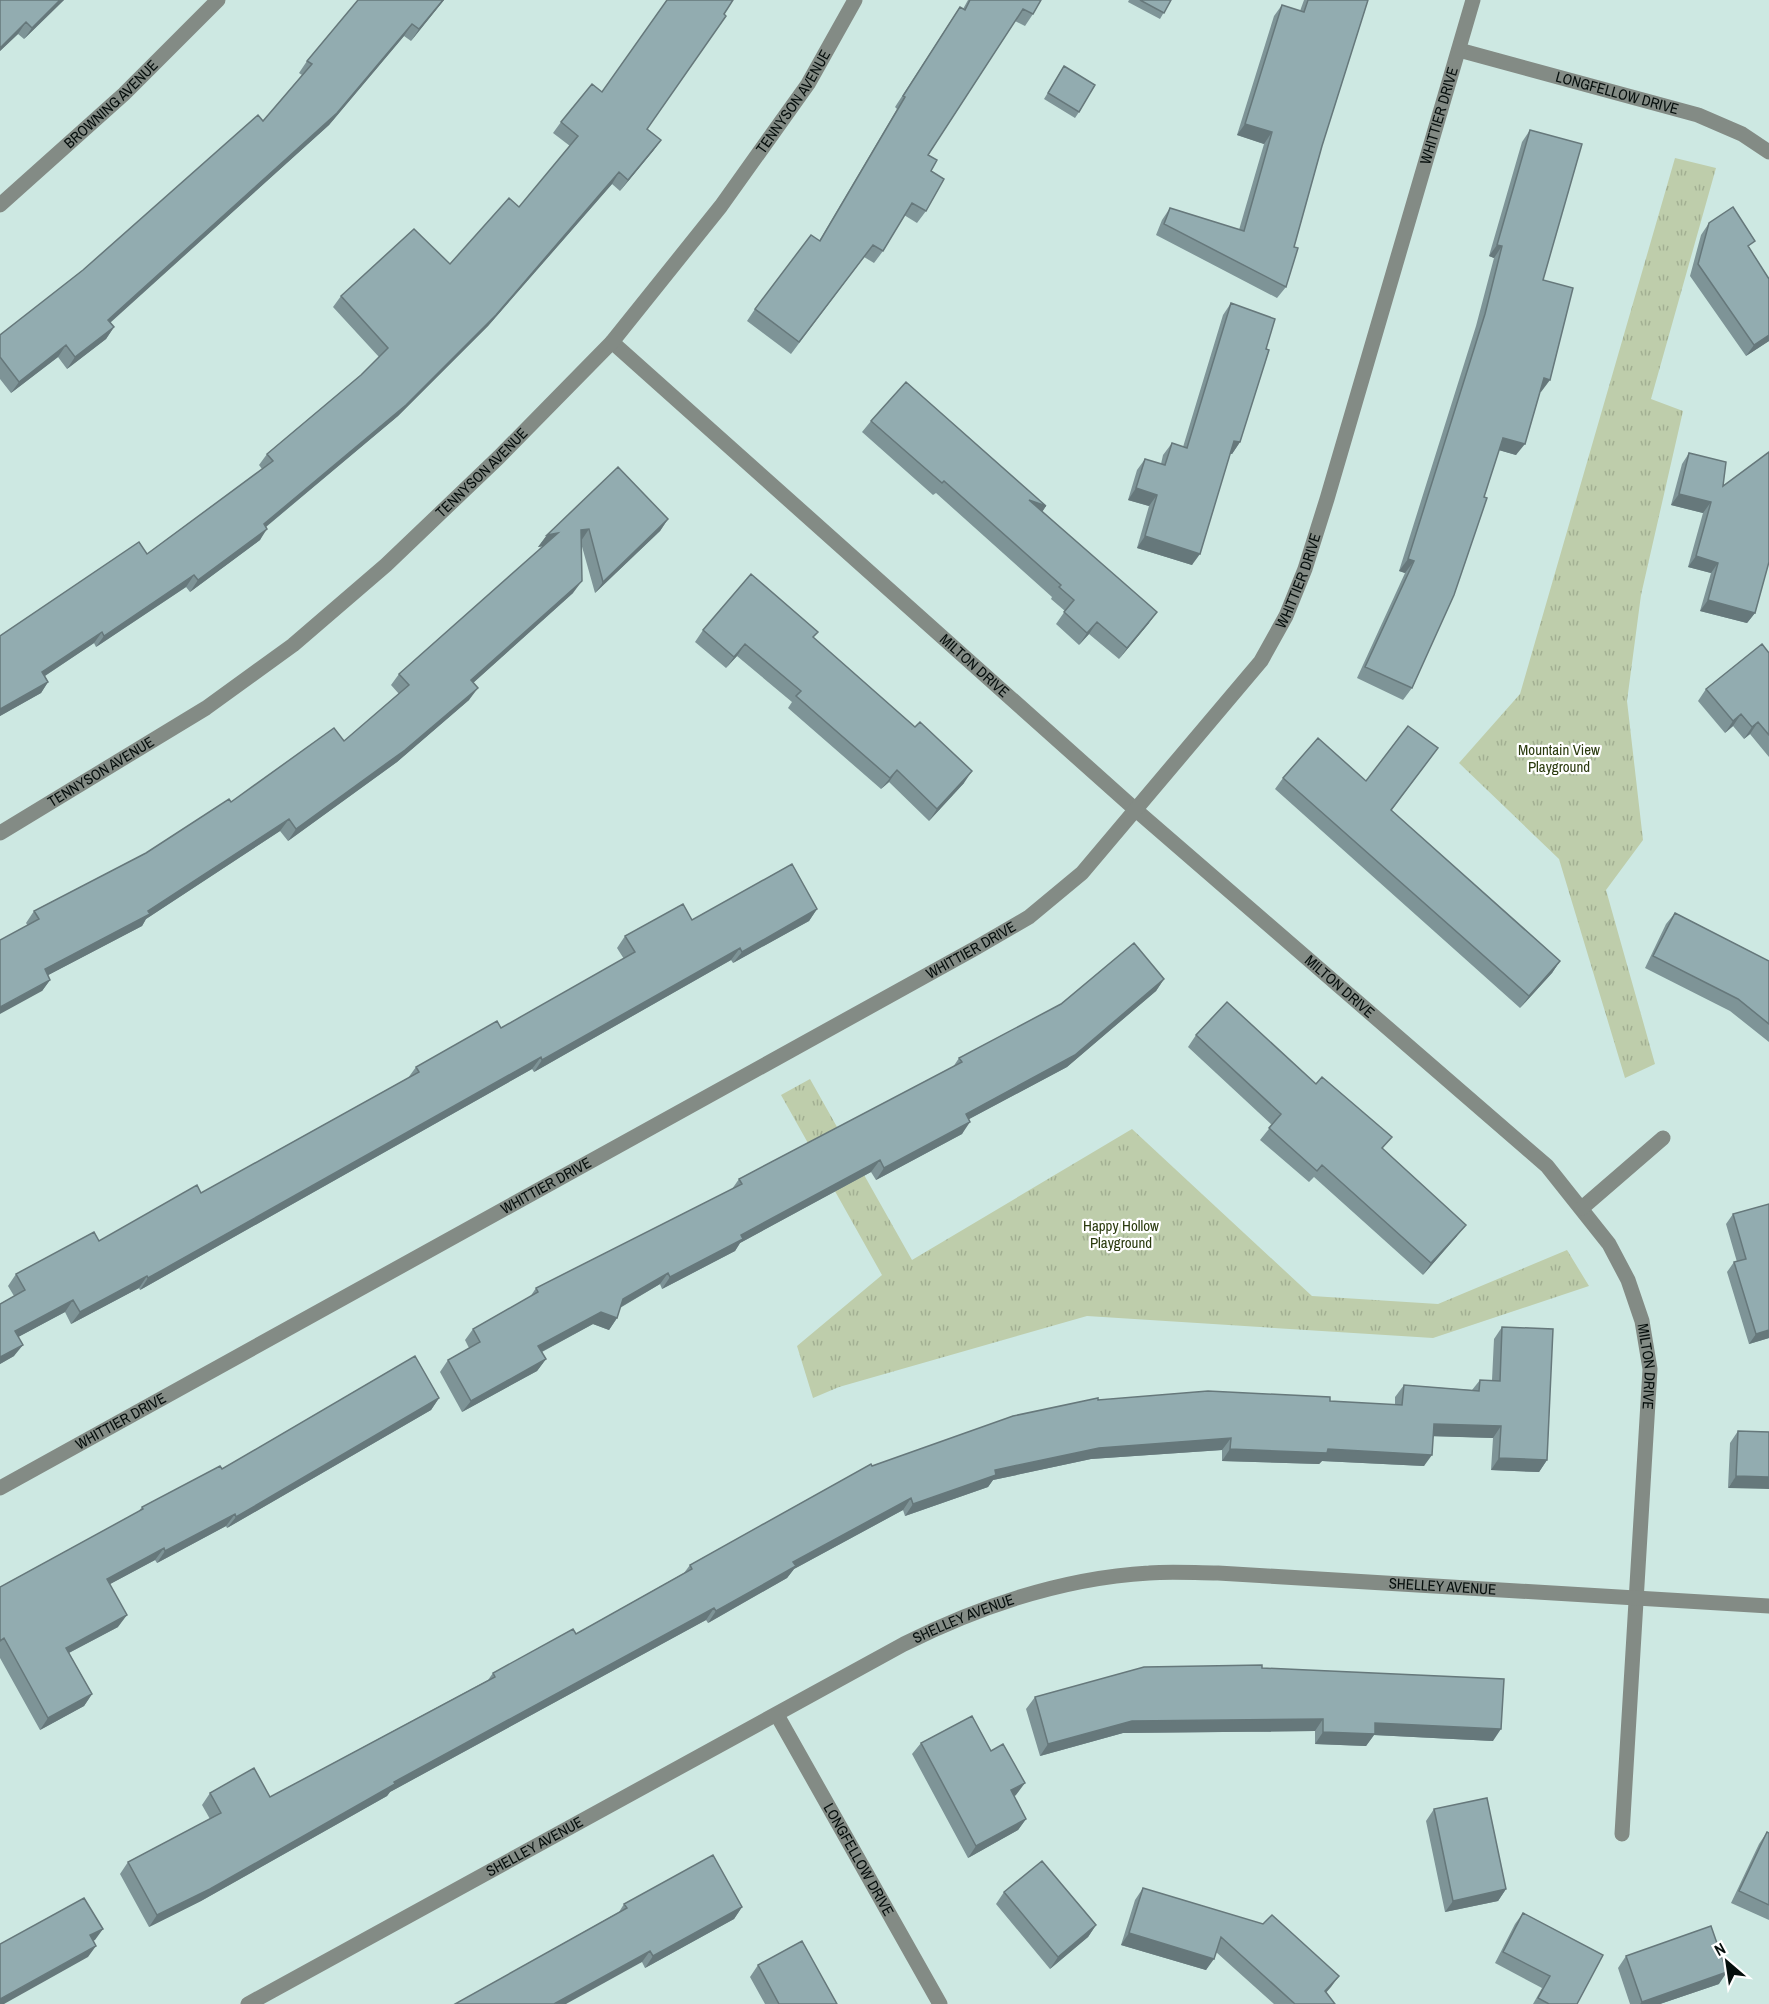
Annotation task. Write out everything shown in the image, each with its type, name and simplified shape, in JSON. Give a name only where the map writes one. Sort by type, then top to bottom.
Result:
[{"type":"street","name":"BROWNING AVENUE","points":[[0,205],[124,94],[218,0]]},
{"type":"street","name":"TENNYSON AVENUE","points":[[0,833],[206,708],[293,645],[394,557],[499,457],[612,342],[735,187],[808,84],[855,0]]},
{"type":"street","name":"WHITTIER DRIVE","points":[[0,1488],[1029,917],[1082,873],[1262,661],[1286,616],[1305,569],[1473,0]]},
{"type":"street","name":"LONGFELLOW DRIVE","points":[[1459,50],[1698,115],[1742,134],[1769,152]]},
{"type":"street","name":"MILTON DRIVE","points":[[612,342],[1137,811],[1511,1134],[1546,1166],[1582,1208],[1609,1245],[1629,1280],[1642,1321],[1650,1370],[1622,1834]]},
{"type":"street","points":[[1582,1208],[1663,1138]]},
{"type":"street","name":"SHELLEY AVENUE","points":[[248,2004],[950,1621],[1005,1601],[1076,1583],[1148,1573],[1218,1573],[1769,1606]]},
{"type":"street","name":"LONGFELLOW DRIVE","points":[[777,1715],[940,2004]]},
{"type":"green space","name":"Mountain View Playground","points":[[1675,158],[1716,168],[1651,399],[1683,411],[1641,595],[1627,701],[1643,840],[1606,890],[1655,1064],[1625,1078],[1559,859],[1459,763],[1520,694]]},
{"type":"green space","name":"Happy Hollow Playground","points":[[810,1079],[912,1260],[1132,1129],[1312,1296],[1438,1304],[1567,1250],[1589,1286],[1433,1338],[1087,1316],[839,1387],[813,1398],[797,1346],[882,1275],[781,1095]]},
{"type":"building","points":[[0,0],[60,0],[32,28],[26,22],[0,48]]},
{"type":"building","points":[[358,0],[443,0],[419,29],[412,24],[337,113],[108,320],[114,327],[75,357],[66,345],[19,382],[0,357],[0,335],[83,270],[258,115],[263,121],[312,64],[307,61]]},
{"type":"building","points":[[667,0],[733,0],[724,14],[726,16],[647,129],[661,140],[628,180],[619,172],[496,315],[406,405],[264,524],[267,529],[198,580],[194,575],[104,636],[102,632],[42,672],[48,682],[0,709],[0,636],[139,542],[147,554],[273,461],[267,454],[361,375],[388,348],[341,296],[414,229],[450,264],[509,198],[519,207],[578,136],[561,122],[592,84],[602,92]]},
{"type":"building","points":[[970,0],[1041,0],[1033,14],[1023,9],[928,155],[937,160],[931,171],[944,179],[926,211],[912,203],[883,251],[873,245],[799,342],[755,309],[811,235],[820,241],[905,97],[903,96],[960,7],[965,10]]},
{"type":"building","points":[[1140,0],[1171,0],[1164,13]]},
{"type":"building","points":[[1308,0],[1368,0],[1322,146],[1294,247],[1298,248],[1286,287],[1164,224],[1170,208],[1244,231],[1272,132],[1245,124],[1282,5],[1304,12]]},
{"type":"building","points":[[1064,66],[1095,85],[1079,112],[1048,93]]},
{"type":"building","points":[[1530,130],[1582,144],[1543,280],[1573,288],[1550,380],[1544,378],[1525,444],[1503,438],[1484,497],[1487,498],[1454,595],[1412,688],[1365,667],[1414,561],[1408,559],[1485,314],[1502,246],[1497,245]]},
{"type":"building","points":[[1733,207],[1755,241],[1748,246],[1769,279],[1769,335],[1754,345],[1698,264],[1709,223]]},
{"type":"building","points":[[1231,303],[1275,319],[1266,349],[1269,350],[1240,442],[1234,441],[1200,554],[1145,536],[1157,495],[1136,488],[1145,459],[1165,465],[1172,443],[1187,448]]},
{"type":"building","points":[[906,382],[1046,506],[1029,500],[1157,612],[1127,648],[1097,622],[1087,633],[1064,612],[1074,600],[1059,587],[1061,585],[944,481],[942,483],[871,421]]},
{"type":"building","points":[[1769,452],[1769,562],[1755,613],[1708,600],[1718,563],[1696,556],[1711,502],[1679,494],[1689,453],[1726,462],[1723,486]]},
{"type":"building","points":[[618,467],[668,519],[603,582],[589,529],[581,530],[582,581],[471,680],[478,688],[405,750],[296,829],[289,819],[148,911],[150,914],[45,969],[50,980],[0,1007],[0,940],[39,919],[34,911],[146,853],[229,799],[231,802],[334,728],[344,741],[409,685],[399,674],[558,533],[547,535]]},
{"type":"building","points":[[751,574],[818,632],[813,637],[915,727],[920,722],[972,771],[937,809],[897,770],[890,778],[796,696],[801,691],[745,644],[734,657],[703,630]]},
{"type":"building","points":[[1762,644],[1769,653],[1769,735],[1758,722],[1752,727],[1741,714],[1733,721],[1706,689]]},
{"type":"building","points":[[1408,726],[1438,748],[1391,810],[1560,961],[1529,996],[1283,778],[1318,738],[1366,781]]},
{"type":"building","points":[[792,864],[817,909],[742,952],[740,948],[542,1060],[541,1057],[148,1278],[147,1276],[80,1312],[73,1300],[15,1331],[23,1345],[0,1357],[0,1304],[25,1290],[16,1274],[94,1232],[99,1241],[197,1185],[201,1193],[419,1072],[416,1067],[497,1021],[501,1028],[635,952],[625,936],[683,904],[692,920]]},
{"type":"building","points":[[1675,913],[1769,961],[1769,1024],[1738,999],[1653,956]]},
{"type":"building","points":[[1134,943],[1164,979],[1075,1055],[966,1114],[970,1122],[884,1168],[880,1160],[741,1235],[743,1239],[670,1277],[668,1273],[623,1299],[617,1318],[601,1312],[538,1346],[546,1359],[471,1401],[448,1360],[480,1342],[473,1329],[538,1292],[536,1288],[742,1184],[739,1179],[962,1062],[959,1058],[1061,1004]]},
{"type":"building","points":[[1227,1002],[1316,1084],[1322,1077],[1392,1137],[1382,1148],[1466,1225],[1431,1263],[1322,1165],[1317,1171],[1269,1128],[1281,1114],[1196,1035]]},
{"type":"building","points":[[1769,1204],[1769,1330],[1756,1334],[1734,1262],[1746,1259],[1733,1214]]},
{"type":"building","points":[[1502,1327],[1553,1329],[1547,1460],[1499,1458],[1501,1426],[1434,1424],[1432,1455],[1328,1449],[1327,1453],[1230,1449],[1231,1438],[1099,1448],[995,1470],[996,1475],[913,1504],[911,1498],[793,1562],[796,1566],[716,1611],[714,1608],[394,1782],[395,1784],[210,1889],[157,1915],[128,1862],[221,1813],[210,1793],[254,1768],[270,1797],[495,1677],[493,1673],[573,1629],[576,1634],[692,1569],[690,1565],[871,1464],[872,1466],[1013,1416],[1098,1398],[1098,1400],[1208,1391],[1330,1397],[1330,1401],[1402,1405],[1404,1385],[1479,1391],[1480,1380],[1500,1381]]},
{"type":"building","points":[[415,1356],[439,1398],[236,1517],[235,1514],[165,1551],[164,1548],[107,1579],[127,1615],[66,1648],[92,1694],[48,1718],[4,1638],[0,1641],[0,1587],[143,1509],[142,1507],[220,1466],[222,1469]]},
{"type":"building","points":[[1738,1431],[1769,1432],[1769,1477],[1736,1476]]},
{"type":"building","points":[[1262,1665],[1262,1668],[1504,1679],[1501,1729],[1375,1723],[1375,1734],[1323,1732],[1323,1719],[1132,1721],[1048,1744],[1035,1697],[1144,1667]]},
{"type":"building","points":[[972,1716],[991,1751],[1003,1744],[1025,1783],[1011,1790],[1026,1819],[976,1846],[921,1743]]},
{"type":"building","points":[[1487,1798],[1506,1889],[1453,1901],[1434,1809]]},
{"type":"building","points":[[1767,1832],[1769,1833],[1769,1905],[1739,1891]]},
{"type":"building","points":[[713,1855],[742,1907],[653,1956],[650,1951],[554,2004],[455,2004],[627,1908],[624,1904]]},
{"type":"building","points":[[1042,1861],[1096,1925],[1058,1957],[1004,1892]]},
{"type":"building","points":[[1143,1888],[1263,1924],[1272,1915],[1339,1976],[1325,1991],[1335,2004],[1295,2004],[1221,1937],[1214,1959],[1129,1933]]},
{"type":"building","points":[[84,1898],[103,1929],[90,1935],[96,1946],[0,1999],[0,1944]]},
{"type":"building","points":[[1523,1913],[1603,1955],[1577,2004],[1549,2004],[1538,1998],[1550,1976],[1503,1952]]},
{"type":"building","points":[[1711,1926],[1727,1972],[1642,2002],[1626,1956]]},
{"type":"building","points":[[802,1941],[837,2004],[779,2004],[758,1965]]}]
